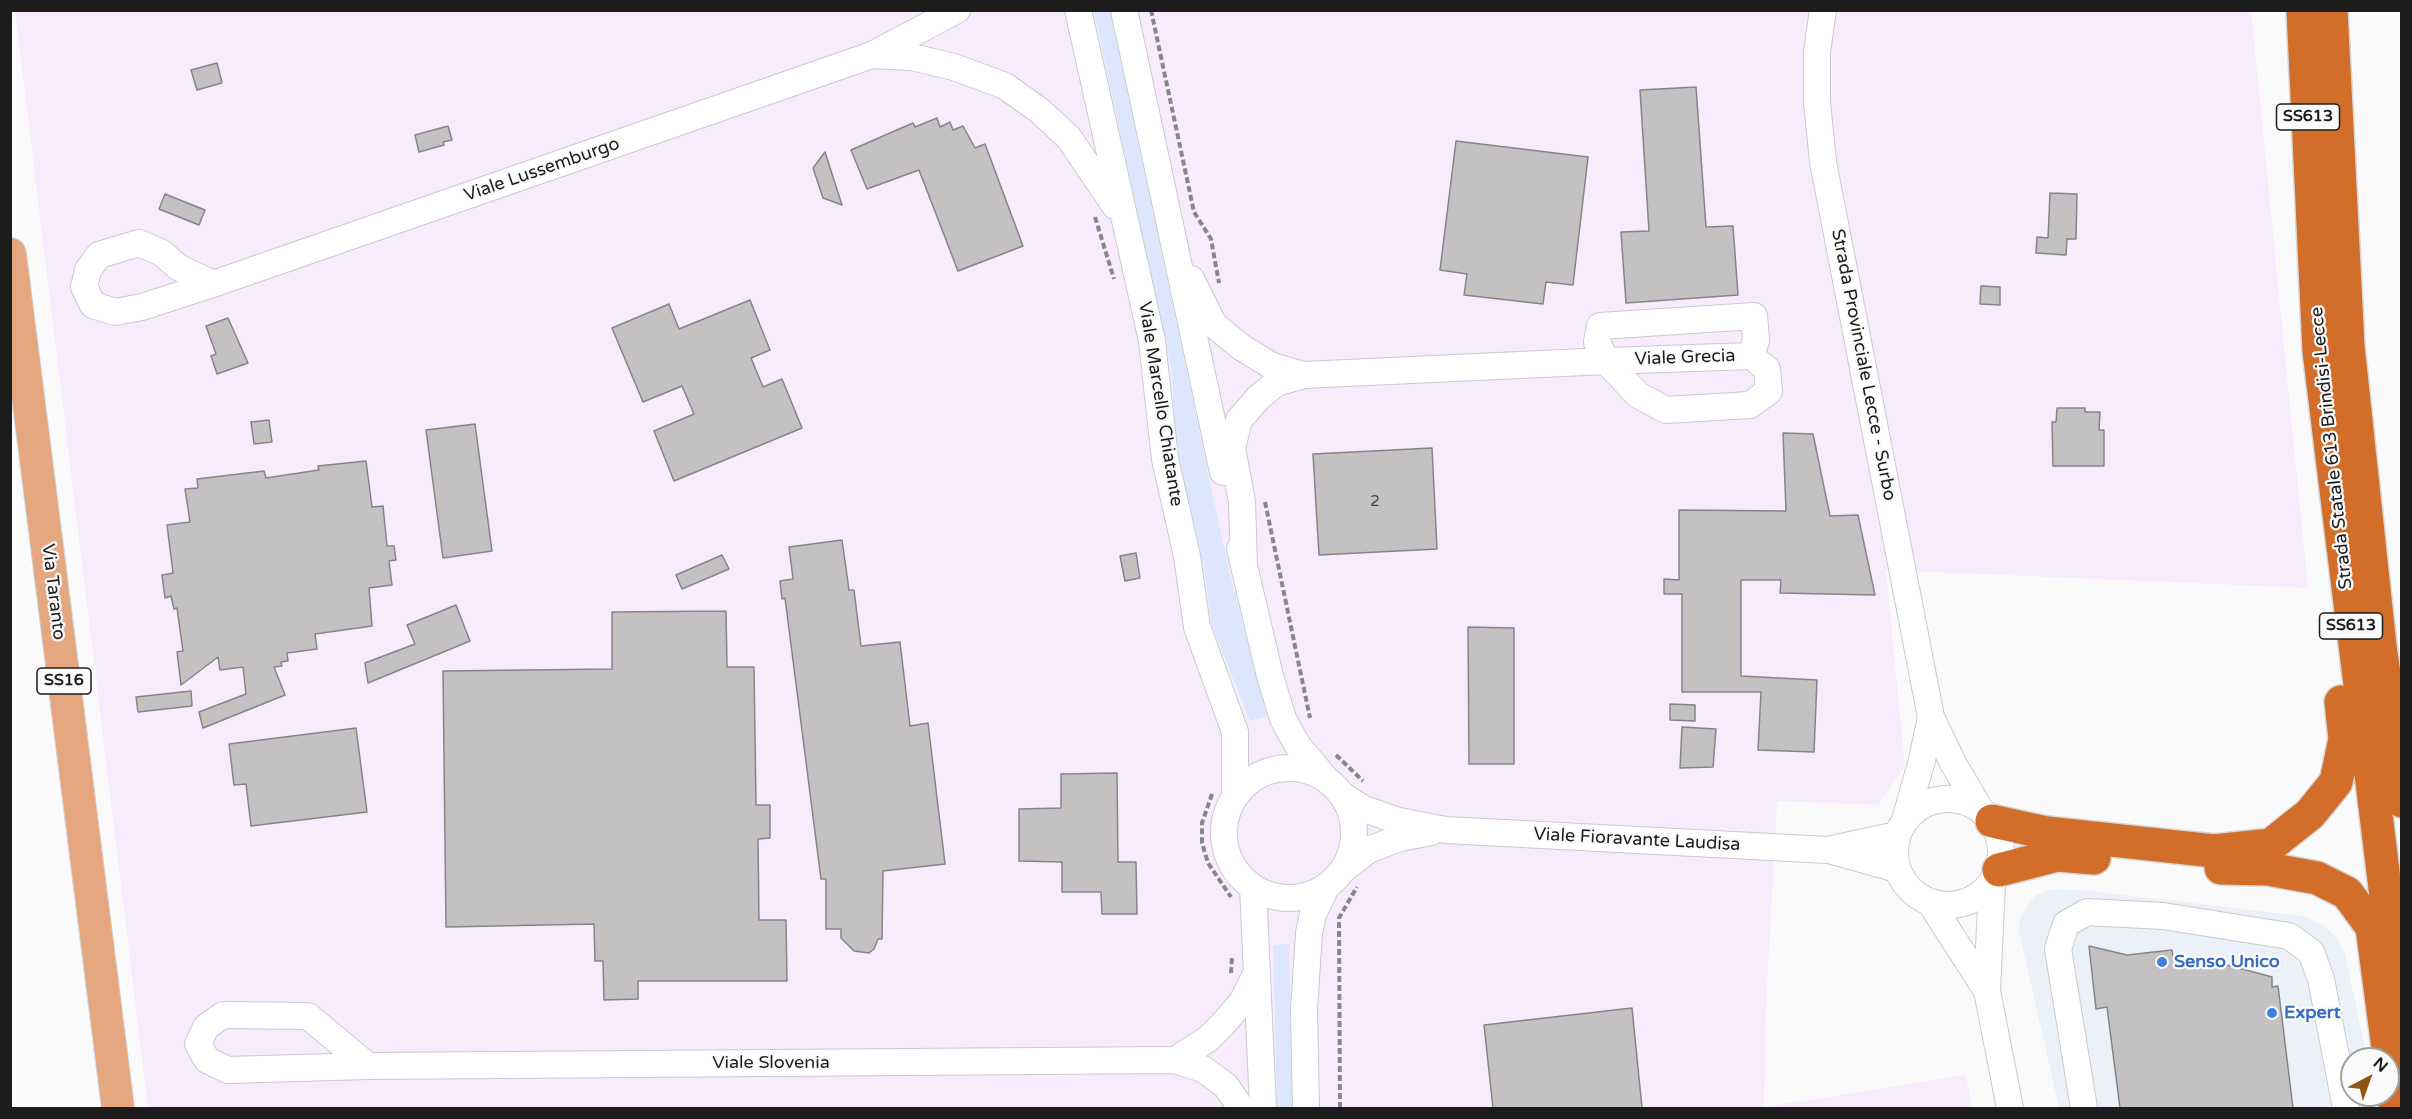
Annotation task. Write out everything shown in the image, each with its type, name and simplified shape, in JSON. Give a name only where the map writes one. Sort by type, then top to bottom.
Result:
[{"type":"highway","name":"Strada Statale 613 Brindisi-Lecce","points":[[2303,10],[2319,351],[2402,1026]]},
{"type":"highway","name":"Strada Statale 613 Brindisi-Lecce","points":[[2331,10],[2348,346],[2380,646],[2402,801]]},
{"type":"highway","points":[[1986,815],[2048,833],[2214,851],[2271,845],[2310,814],[2336,782],[2345,739],[2326,569],[2336,501]]},
{"type":"highway","points":[[1996,877],[2056,855],[2173,866],[2268,869],[2317,878],[2347,893],[2372,927],[2396,1108]]},
{"type":"main road","name":"Via Taranto","points":[[10,254],[118,1108]]},
{"type":"street","name":"Viale Lussemburgo","points":[[213,284],[872,55],[957,10]]},
{"type":"street","name":"Viale Marcello Chiatante","points":[[1078,10],[1152,341],[1165,459],[1187,556],[1197,627],[1234,732],[1224,795],[1226,816],[1224,836],[1228,856],[1238,873],[1244,894],[1290,898],[1309,895],[1352,875],[1354,832],[1351,813],[1354,790],[1306,770],[1286,768],[1266,772],[1224,795]]},
{"type":"street","name":"Viale Marcello Chiatante","points":[[1124,10],[1270,676],[1283,719],[1298,747],[1325,778]]},
{"type":"street","name":"Strada Provinciale Lecce - Surbo","points":[[1823,10],[1817,62],[1823,162],[1931,717],[1953,764],[1986,815]]},
{"type":"street","name":"Viale Lussemburgo","points":[[872,55],[912,57],[954,67],[1005,86],[1039,110],[1069,138],[1125,222]]},
{"type":"street","name":"Viale Grecia","points":[[1177,256],[1194,283],[1214,326],[1241,347],[1272,366],[1304,375]]},
{"type":"street","points":[[1606,362],[1597,342],[1600,326],[1754,316],[1756,340],[1751,356]]},
{"type":"street","name":"Viale Grecia","points":[[1244,565],[1242,502],[1232,448],[1239,420],[1276,383],[1304,375],[1606,362],[1751,356],[1767,369],[1769,391],[1750,405],[1666,410],[1638,394],[1606,362]]},
{"type":"street","name":"Strada Provinciale Lecce - Surbo","points":[[1901,828],[1922,760],[1931,717]]},
{"type":"street","name":"Viale Fioravante Laudisa","points":[[1354,790],[1364,809],[1399,821],[1446,830],[1829,850],[1897,869]]},
{"type":"street","points":[[1996,877],[1980,896],[1965,904],[1948,906],[1931,904],[1916,896],[1904,884],[1897,869],[1894,852],[1901,828],[1917,809],[1932,801],[1948,799],[1965,801],[1986,815],[2000,836],[2002,853],[1996,877],[1987,991],[2010,1108]]},
{"type":"street","name":"Viale Fioravante Laudisa","points":[[1829,850],[1901,828]]},
{"type":"street","name":"Viale Fioravante Laudisa","points":[[1352,875],[1368,850],[1400,838],[1446,830]]},
{"type":"street","name":"Viale Marcello Chiatante","points":[[1306,1108],[1304,1009],[1310,933],[1313,914],[1326,886]]},
{"type":"street","points":[[1244,894],[1257,971],[1263,1108]]},
{"type":"street","points":[[1931,904],[1987,991]]},
{"type":"street","points":[[2084,1108],[2058,949],[2066,924],[2087,912],[2163,916],[2289,936],[2311,952],[2322,979],[2346,1108]]},
{"type":"street","points":[[1175,1060],[1208,1039],[1223,1024],[1242,1002],[1257,971]]},
{"type":"street","name":"Viale Slovenia","points":[[368,1066],[308,1016],[224,1015],[206,1027],[198,1044],[207,1060],[228,1070],[368,1066],[1175,1060],[1203,1069],[1226,1086],[1241,1108]]},
{"type":"path","points":[[1151,10],[1194,213],[1211,239],[1220,288]]},
{"type":"path","points":[[1093,210],[1117,289]]},
{"type":"path","points":[[1263,493],[1311,723]]},
{"type":"path","points":[[1333,753],[1354,790]]},
{"type":"path","points":[[1224,795],[1202,824],[1202,843],[1208,863],[1244,894]]},
{"type":"path","points":[[1340,1108],[1339,918],[1347,899],[1352,875]]},
{"type":"path","points":[[1230,979],[1233,954]]},
{"type":"shaded area","points":[[15,11],[2251,11],[2308,588],[1886,570],[1905,766],[1878,805],[1777,801],[1766,1008],[1764,1107],[1966,1075],[1972,1108],[148,1108]]},
{"type":"shaded area","points":[[1094,11],[1110,11],[1228,567],[1267,716],[1250,721],[1212,626],[1204,568],[1178,460],[1171,368]]},
{"type":"shaded area","points":[[2052,889],[2082,890],[2302,916],[2320,923],[2334,935],[2344,950],[2365,1047],[2340,1047],[2340,1107],[2373,1108],[2059,1108],[2019,931],[2020,918],[2035,896]]},
{"type":"shaded area","points":[[1289,944],[1293,1108],[1277,1108],[1273,945]]},
{"type":"building","points":[[217,63],[222,83],[197,90],[191,70]]},
{"type":"building","points":[[1696,87],[1706,227],[1733,226],[1738,295],[1626,303],[1621,232],[1649,231],[1640,90]]},
{"type":"building","points":[[937,118],[940,127],[950,122],[953,130],[963,126],[975,148],[985,144],[1023,246],[958,271],[919,170],[867,189],[851,150],[913,123],[915,127]]},
{"type":"building","points":[[448,126],[452,140],[443,142],[444,145],[419,152],[415,135]]},
{"type":"building","points":[[1456,141],[1588,157],[1573,285],[1546,282],[1543,304],[1464,295],[1467,274],[1440,270]]},
{"type":"building","points":[[825,152],[842,205],[823,198],[813,168]]},
{"type":"building","points":[[2050,193],[2077,194],[2076,239],[2067,239],[2066,255],[2036,253],[2037,237],[2048,238]]},
{"type":"building","points":[[165,194],[205,210],[199,225],[159,209]]},
{"type":"building","points":[[1981,286],[2000,287],[2000,305],[1980,304]]},
{"type":"building","points":[[750,300],[770,350],[751,358],[763,387],[782,379],[802,428],[674,481],[654,431],[694,414],[682,386],[643,402],[612,328],[669,304],[679,329]]},
{"type":"building","points":[[228,318],[248,363],[217,374],[211,356],[216,354],[206,326]]},
{"type":"building","points":[[2057,408],[2085,408],[2085,412],[2100,412],[2099,430],[2104,430],[2104,466],[2053,466],[2052,422],[2056,422]]},
{"type":"building","points":[[269,420],[272,442],[254,444],[251,422]]},
{"type":"building","points":[[475,424],[492,551],[443,558],[426,430]]},
{"type":"building","points":[[1783,433],[1813,434],[1830,516],[1858,515],[1875,595],[1780,593],[1781,580],[1741,580],[1741,676],[1817,680],[1814,752],[1758,750],[1761,692],[1682,692],[1682,594],[1664,594],[1664,579],[1679,580],[1679,510],[1786,511]]},
{"type":"building","points":[[1432,448],[1437,549],[1319,555],[1313,454]]},
{"type":"building","points":[[366,461],[372,507],[383,506],[387,546],[394,546],[396,560],[389,561],[392,585],[369,588],[372,626],[315,634],[317,649],[287,653],[288,661],[281,662],[282,666],[274,667],[285,695],[203,728],[199,712],[246,694],[243,667],[220,670],[218,657],[181,685],[177,652],[183,651],[177,608],[174,609],[171,596],[165,598],[162,575],[173,573],[167,525],[190,522],[185,489],[198,488],[197,479],[264,471],[266,478],[319,470],[318,466]]},
{"type":"building","points":[[842,540],[849,590],[854,590],[861,646],[900,642],[910,726],[928,723],[945,864],[883,871],[882,939],[878,939],[874,949],[869,953],[854,951],[841,938],[841,929],[826,929],[826,879],[821,879],[785,598],[782,599],[780,581],[793,579],[789,547]]},
{"type":"building","points":[[1136,553],[1140,578],[1125,581],[1120,556]]},
{"type":"building","points":[[722,555],[729,569],[682,589],[676,575]]},
{"type":"building","points":[[456,605],[470,641],[368,683],[365,663],[415,644],[407,625]]},
{"type":"building","points":[[726,611],[727,667],[754,667],[756,805],[770,805],[770,838],[758,839],[759,920],[786,920],[787,981],[638,981],[638,999],[604,1000],[603,961],[595,961],[594,924],[446,927],[443,671],[612,669],[612,612]]},
{"type":"building","points":[[1468,627],[1514,628],[1514,764],[1469,764]]},
{"type":"building","points":[[191,691],[192,706],[138,712],[136,697]]},
{"type":"building","points":[[1670,704],[1695,705],[1695,721],[1670,720]]},
{"type":"building","points":[[1682,727],[1716,729],[1713,767],[1680,768]]},
{"type":"building","points":[[356,728],[367,812],[251,826],[246,784],[234,785],[229,744]]},
{"type":"building","points":[[1117,773],[1118,862],[1136,862],[1137,914],[1102,914],[1101,892],[1062,892],[1062,862],[1019,861],[1019,809],[1061,808],[1061,774]]},
{"type":"building","points":[[2089,946],[2127,955],[2172,950],[2173,957],[2231,966],[2272,977],[2272,987],[2278,986],[2293,1108],[2120,1108],[2107,1007],[2096,1009]]},
{"type":"building","points":[[1632,1008],[1642,1108],[1493,1108],[1484,1025]]},
{"type":"place","name":"Senso Unico","points":[[2162,962]]},
{"type":"place","name":"Expert","points":[[2272,1013]]}]
